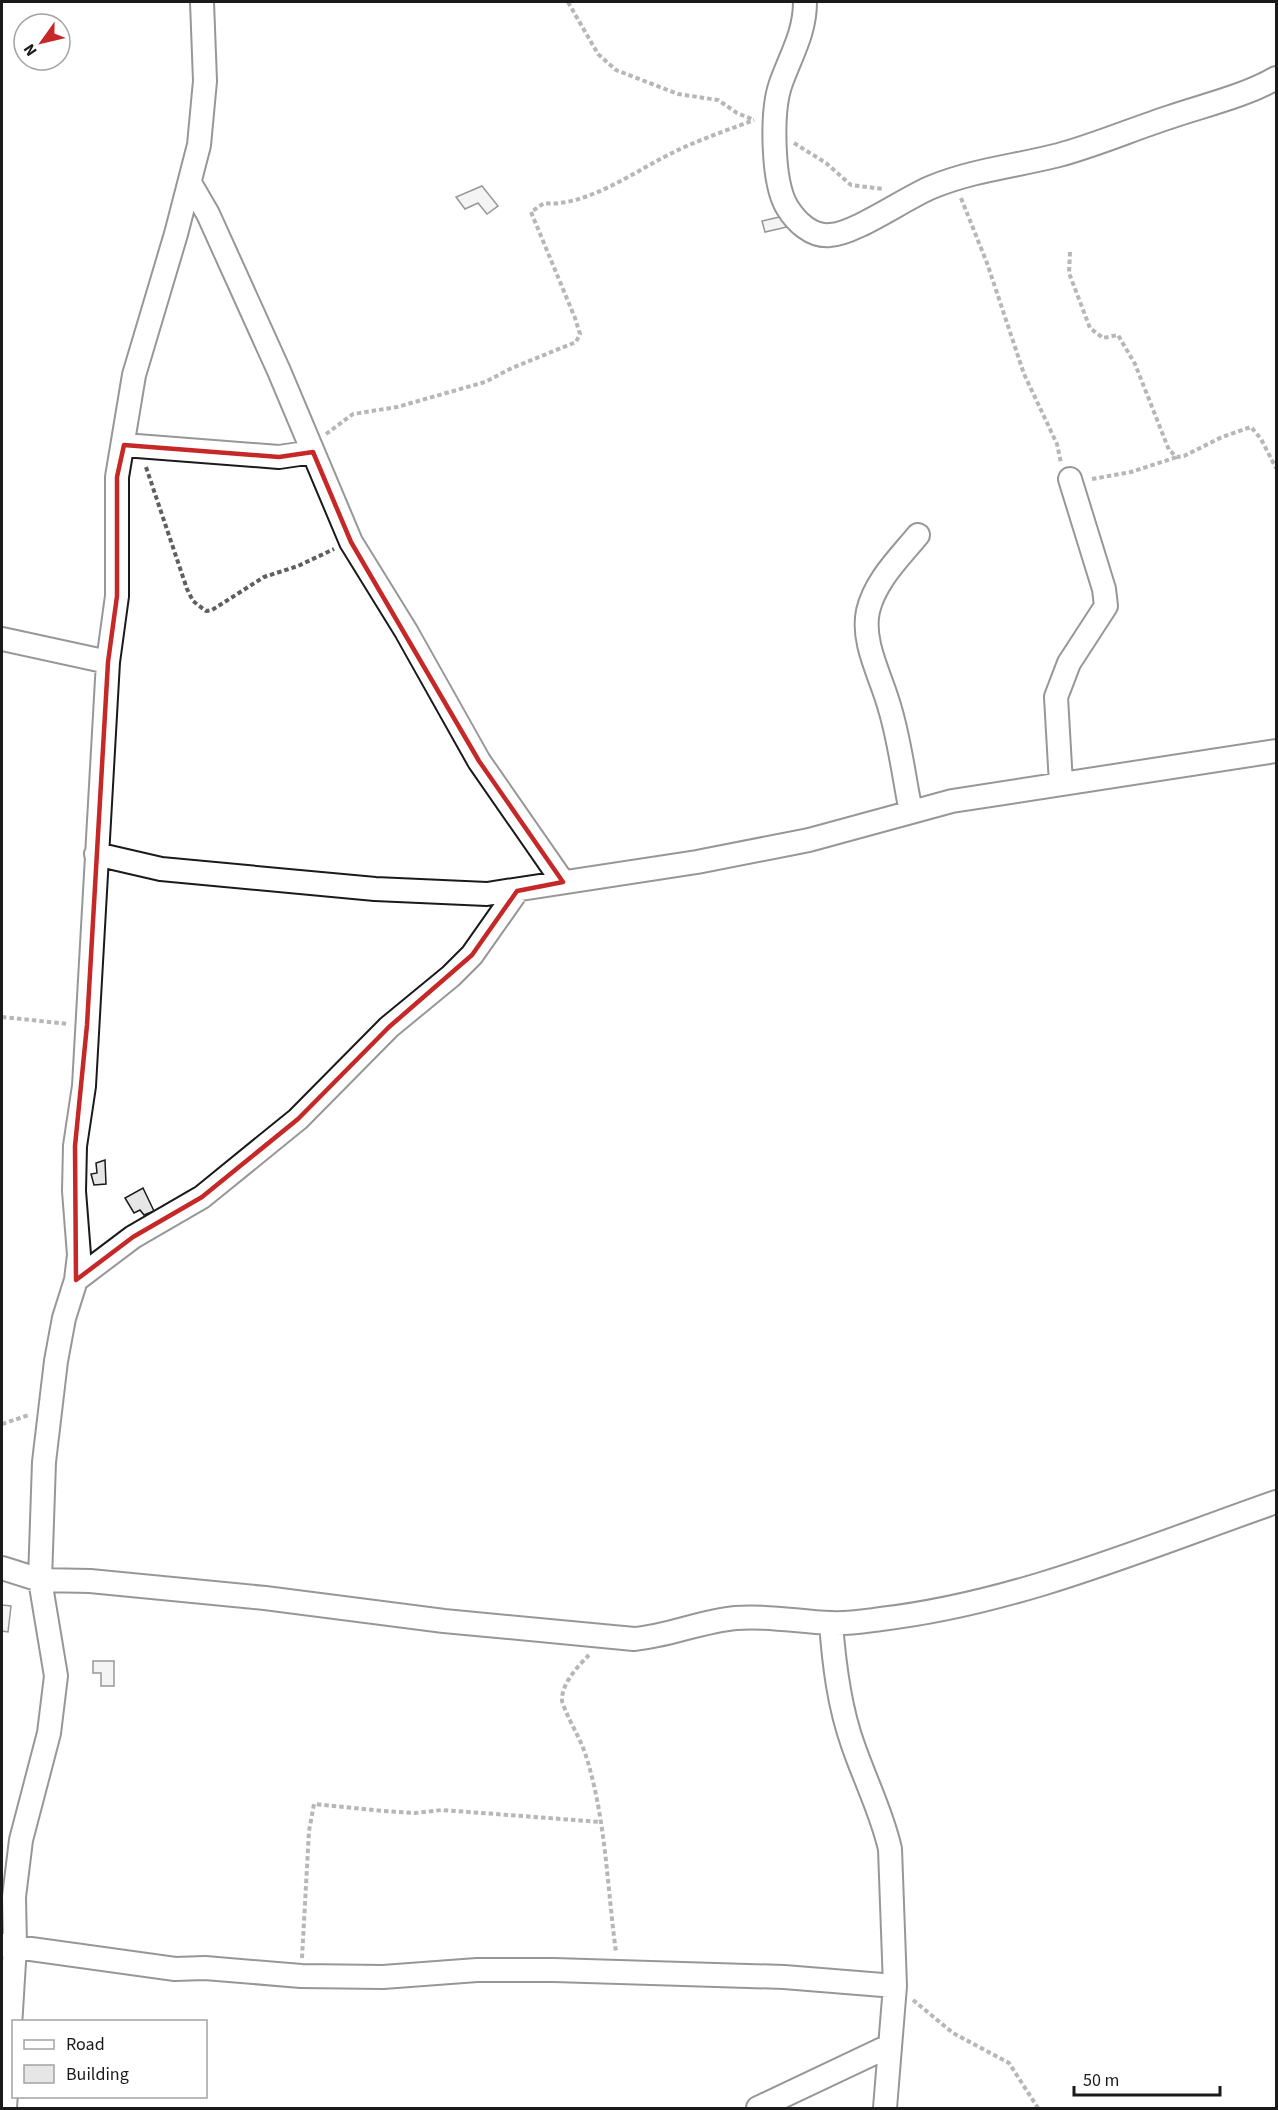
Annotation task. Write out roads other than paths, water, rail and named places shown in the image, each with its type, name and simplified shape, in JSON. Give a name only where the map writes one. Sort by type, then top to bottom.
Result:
[{"type":"street","points":[[5,2109],[8,1945],[21,1840],[49,1733],[56,1676],[40,1580],[44,1462],[56,1361],[64,1318],[76,1280],[79,1255],[74,1191],[75,1146],[84,1086],[108,662],[117,596],[117,477],[131,445],[134,375],[189,183],[204,109],[202,2]]},
{"type":"street","points":[[805,2],[805,18],[796,52],[764,124],[786,206],[802,226],[821,235],[831,236],[862,224],[906,197],[953,178],[1059,154],[1224,99],[1276,78]]},
{"type":"street","points":[[189,183],[208,214],[351,542],[406,631],[479,761],[563,882]]},
{"type":"street","points":[[131,445],[279,457],[313,452]]},
{"type":"street","points":[[1061,784],[1056,697],[1069,663],[1098,623],[1106,606],[1104,589],[1070,479]]},
{"type":"street","points":[[911,812],[891,710],[867,630],[868,612],[874,594],[884,576],[918,535]]},
{"type":"street","points":[[2,639],[108,662]]},
{"type":"street","points":[[96,854],[161,869],[420,892],[487,894],[697,862],[809,840],[952,801],[1276,751]]},
{"type":"street","points":[[76,1280],[133,1237],[202,1197],[298,1119],[389,1027],[451,976],[472,955],[517,891]]},
{"type":"street","points":[[2,1568],[40,1580],[90,1581],[265,1598],[444,1621],[634,1639],[661,1637],[736,1618],[796,1618],[831,1623],[883,1619],[988,1599],[1033,1587],[1276,1502]]},
{"type":"street","points":[[831,1623],[834,1659],[852,1743],[885,1828],[890,1850],[895,1986],[885,2109]]},
{"type":"street","points":[[8,1945],[90,1959],[175,1969],[205,1968],[301,1977],[383,1977],[477,1970],[784,1977],[895,1986]]},
{"type":"street","points":[[758,2109],[889,2046]]}]
